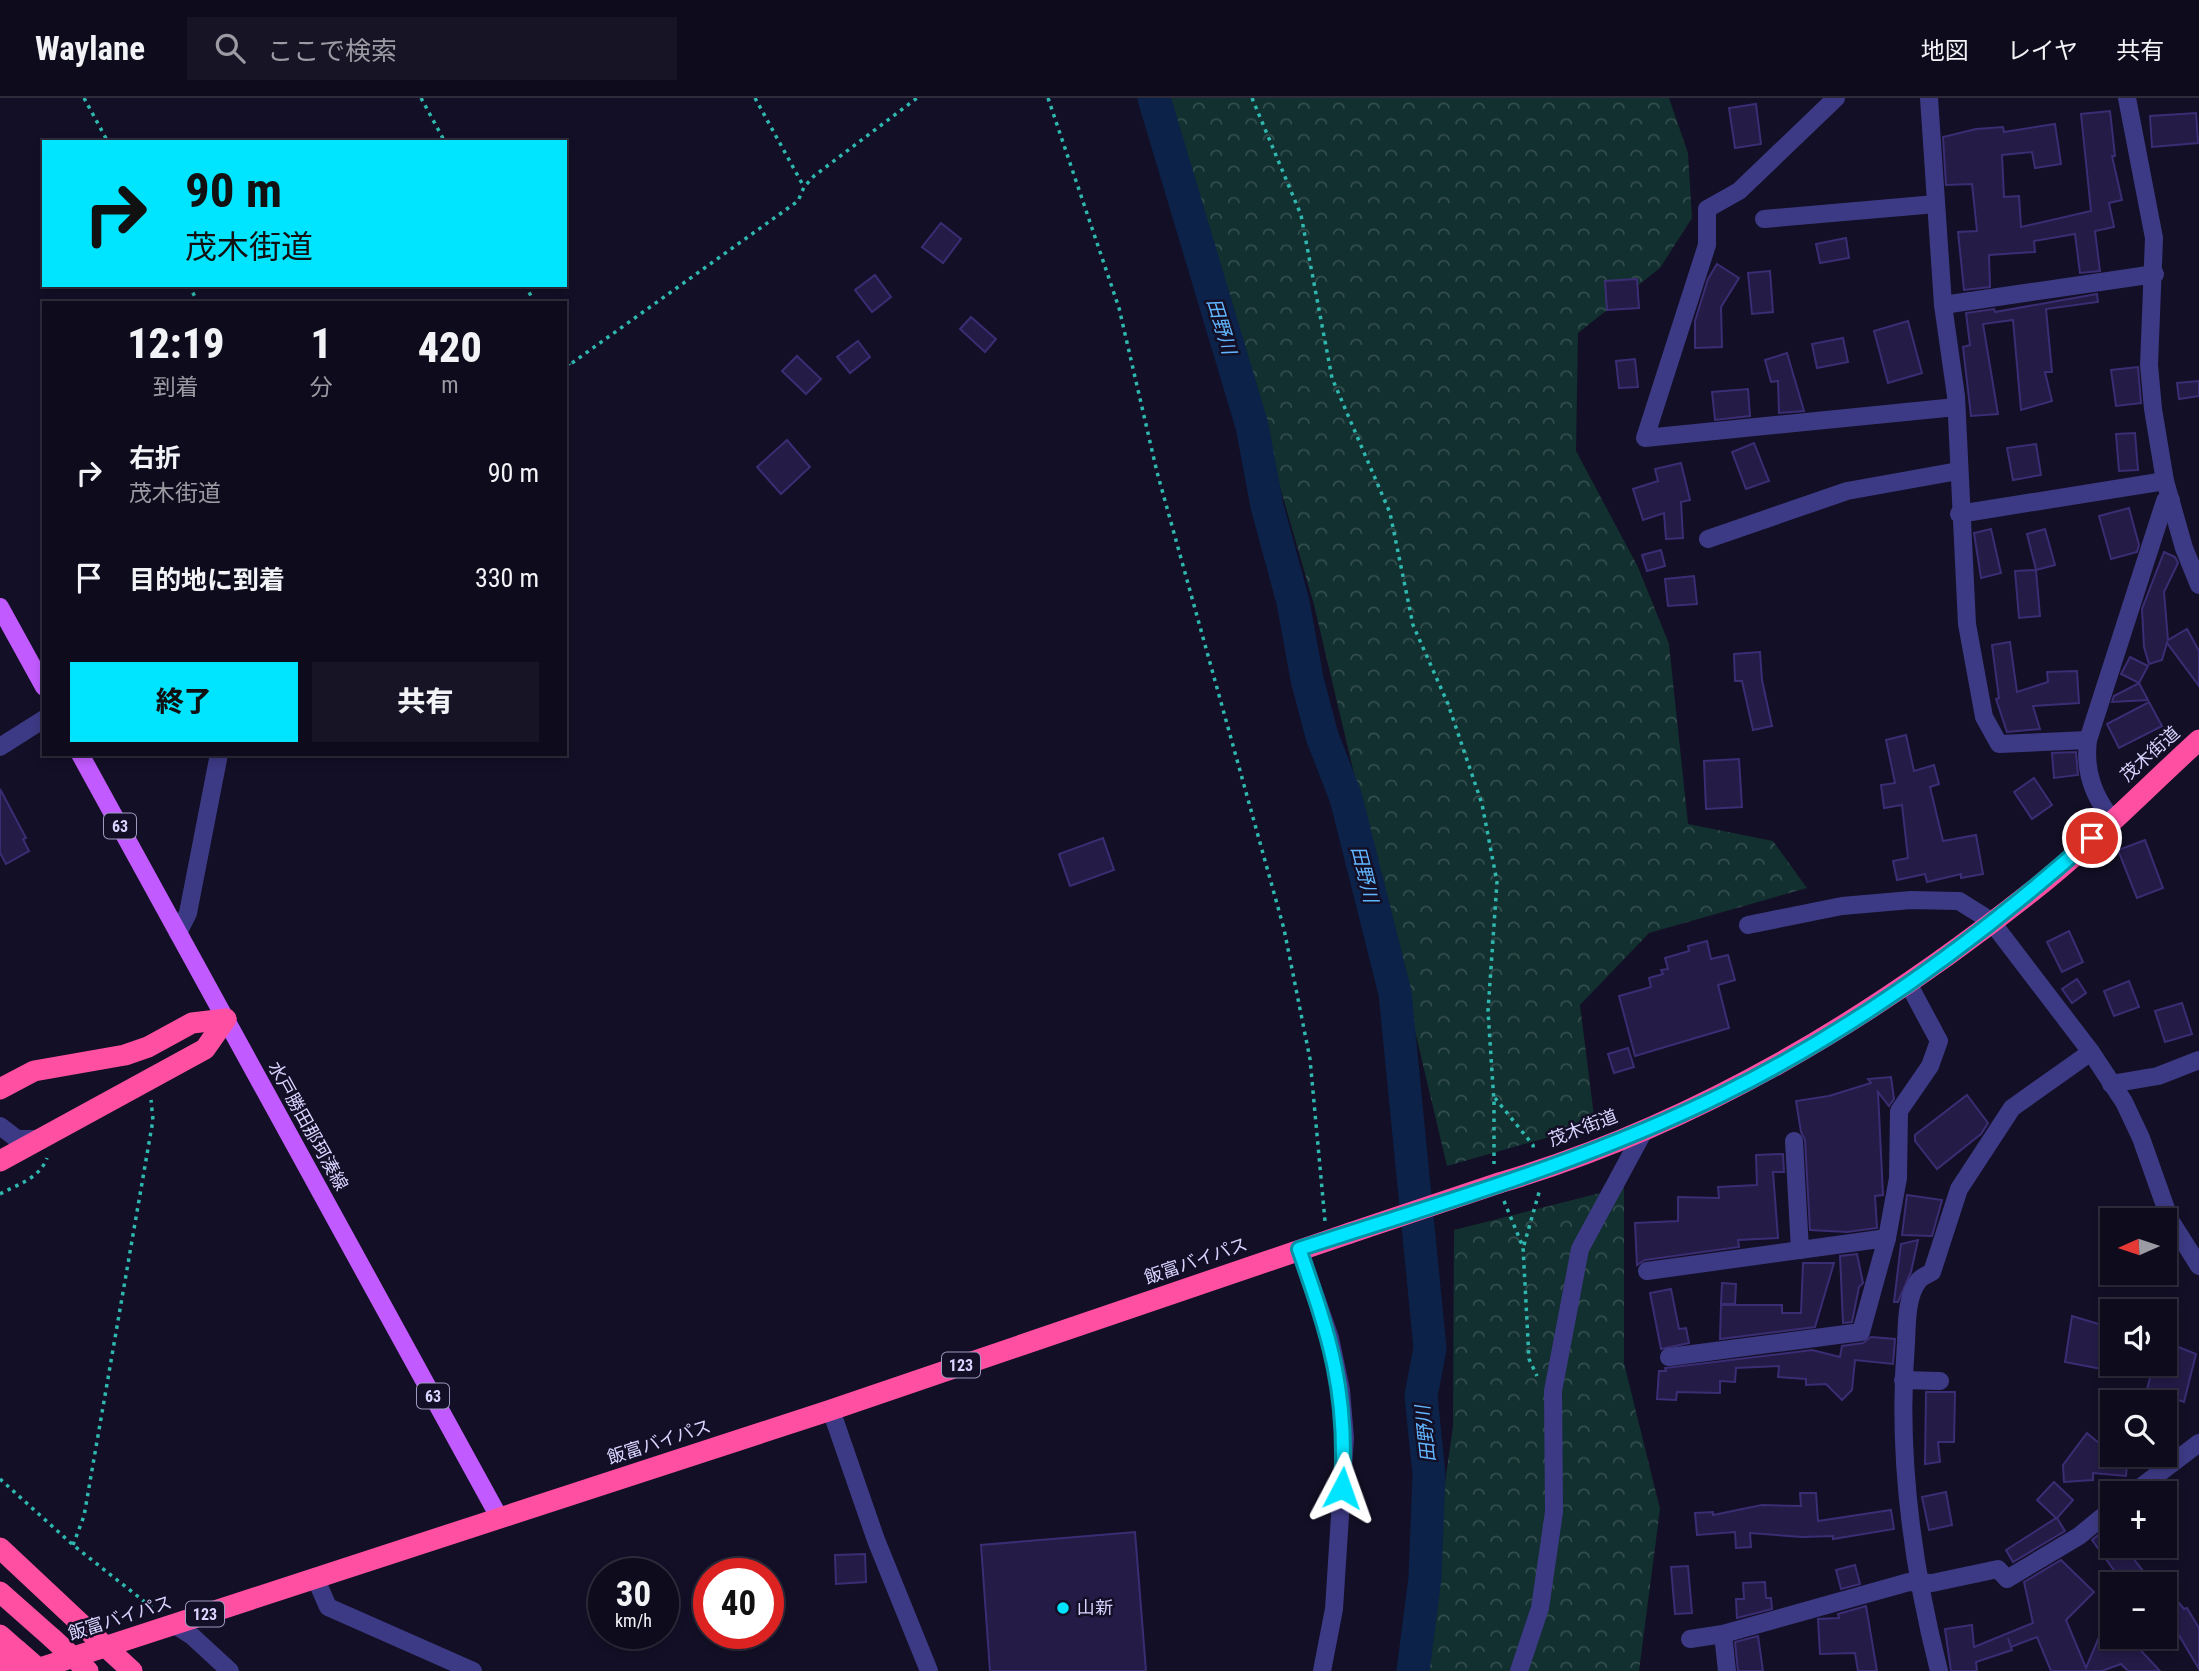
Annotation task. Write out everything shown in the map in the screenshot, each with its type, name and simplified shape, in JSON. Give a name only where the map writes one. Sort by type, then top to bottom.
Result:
[{"type":"highway","name":"茂木街道","points":[[1299,1249],[1499,1186],[1645,1129],[1721,1095],[1808,1049],[1909,985],[2031,893],[2199,740]]},
{"type":"highway","points":[[2,1089],[34,1071],[125,1055],[148,1047],[192,1023],[226,1019]]},
{"type":"highway","points":[[0,1161],[43,1148],[205,1049],[226,1019]]},
{"type":"highway","name":"飯富バイパス","points":[[30,1671],[831,1410],[1299,1249]]},
{"type":"highway","points":[[0,1548],[132,1671]]},
{"type":"highway","points":[[0,1592],[88,1671]]},
{"type":"highway","points":[[0,1635],[14,1671]]},
{"type":"highway","points":[[8,1654],[41,1671]]},
{"type":"main road","points":[[0,607],[42,683]]},
{"type":"main road","name":"水戸勝田那珂湊線","points":[[81,756],[499,1517]]},
{"type":"street","points":[[1836,98],[1739,191],[1707,209],[1707,245],[1645,438],[1956,407]]},
{"type":"street","points":[[1929,98],[1943,304],[1956,407],[1959,513],[1967,624],[1984,717],[1999,744],[2088,740]]},
{"type":"street","points":[[2127,98],[2154,238],[2155,274],[2149,365],[2165,481],[2199,585]]},
{"type":"street","points":[[1764,219],[1937,204]]},
{"type":"street","points":[[1943,304],[2155,274]]},
{"type":"street","points":[[1708,539],[1847,491],[1958,471]]},
{"type":"street","points":[[1959,513],[2165,481]]},
{"type":"street","points":[[2112,820],[2093,792],[2087,755],[2088,740],[2165,501],[2171,500]]},
{"type":"street","points":[[0,747],[42,720]]},
{"type":"street","points":[[178,933],[188,913],[219,756]]},
{"type":"street","points":[[1748,925],[1842,906],[1943,900],[1959,901],[1991,921],[2091,1052],[2111,1084],[2141,1138],[2170,1220],[2199,1266]]},
{"type":"street","points":[[1669,1357],[1861,1332],[1887,1238],[1898,1178],[1899,1111],[1930,1066],[1939,1041],[1909,985]]},
{"type":"street","points":[[1939,1671],[1921,1582],[1906,1483],[1903,1380],[1910,1302],[1919,1280],[1932,1272],[1959,1189],[2012,1108],[2091,1052]]},
{"type":"street","points":[[2111,1084],[2158,1076],[2199,1060]]},
{"type":"street","points":[[0,1126],[17,1139],[43,1148]]},
{"type":"street","points":[[1520,1671],[1540,1608],[1554,1512],[1553,1391],[1580,1249],[1645,1129]]},
{"type":"street","points":[[1794,1141],[1800,1250]]},
{"type":"street","points":[[1647,1271],[1887,1238]]},
{"type":"street","points":[[1299,1249],[1330,1338],[1341,1390],[1345,1438],[1334,1609],[1322,1671]]},
{"type":"street","points":[[1903,1380],[1940,1381]]},
{"type":"street","points":[[831,1410],[876,1540],[929,1671]]},
{"type":"street","points":[[2149,1481],[2199,1443]]},
{"type":"street","points":[[1690,1639],[1723,1634],[1909,1582],[1932,1583],[1998,1569],[2007,1579],[2079,1536],[2100,1519]]},
{"type":"street","points":[[315,1577],[328,1607],[473,1671]]},
{"type":"street","points":[[173,1624],[192,1636],[230,1671]]},
{"type":"street","points":[[1723,1634],[1727,1671]]},
{"type":"path","points":[[84,98],[107,140]]},
{"type":"path","points":[[421,98],[444,140]]},
{"type":"path","points":[[755,98],[804,187]]},
{"type":"path","points":[[567,366],[798,201],[804,187],[917,98]]},
{"type":"path","points":[[1048,98],[1119,308],[1157,472],[1284,929],[1310,1059],[1326,1240]]},
{"type":"path","points":[[1252,98],[1301,215],[1332,378],[1390,513],[1413,625],[1448,704],[1482,804],[1497,882],[1488,1011],[1499,1186],[1523,1247]]},
{"type":"path","points":[[1494,1097],[1533,1145],[1534,1152]]},
{"type":"path","points":[[73,1545],[84,1516],[153,1120],[151,1099],[139,1106]]},
{"type":"path","points":[[0,1194],[32,1178],[43,1168],[43,1148]]},
{"type":"path","points":[[1539,1188],[1523,1247],[1529,1359],[1540,1382],[1553,1391]]},
{"type":"path","points":[[0,1479],[73,1545],[173,1624]]},
{"type":"green space","points":[[1168,98],[1669,98],[1688,153],[1692,218],[1660,268],[1578,333],[1576,451],[1638,567],[1669,644],[1688,824],[1773,841],[1807,888],[1649,933],[1580,1005],[1595,1124],[1447,1166],[1314,605]]},
{"type":"green space","points":[[1624,1187],[1624,1363],[1660,1509],[1639,1671],[1419,1671],[1453,1426],[1454,1230]]},
{"type":"building","points":[[1756,104],[1761,144],[1735,148],[1729,108]]},
{"type":"building","points":[[2110,111],[2115,156],[2112,156],[2122,200],[2109,203],[2114,227],[2095,231],[2100,271],[2080,273],[2075,234],[2034,241],[2035,252],[1989,255],[1990,287],[1964,290],[1958,232],[1977,231],[1972,184],[1946,185],[1943,137],[1976,129],[2003,127],[2004,132],[2055,124],[2061,164],[2035,168],[2032,152],[2002,155],[2004,197],[2019,196],[2021,227],[2091,211],[2081,114]]},
{"type":"building","points":[[2196,113],[2198,143],[2152,147],[2150,116]]},
{"type":"building","points":[[941,223],[961,239],[943,263],[922,247]]},
{"type":"building","points":[[1846,238],[1849,258],[1820,263],[1816,244]]},
{"type":"building","points":[[1717,264],[1739,278],[1721,307],[1722,347],[1695,348],[1695,321],[1708,279]]},
{"type":"building","points":[[1770,271],[1773,312],[1752,314],[1748,273]]},
{"type":"building","points":[[875,275],[891,297],[872,312],[855,290]]},
{"type":"building","points":[[1637,279],[1639,308],[1607,310],[1605,281]]},
{"type":"building","points":[[2097,294],[2098,302],[2046,309],[2052,372],[2045,372],[2052,401],[2021,410],[2013,320],[1983,324],[1998,414],[1971,416],[1963,347],[1970,345],[1966,313],[1994,309],[1995,312]]},
{"type":"building","points":[[971,317],[996,339],[985,352],[960,329]]},
{"type":"building","points":[[1908,321],[1922,373],[1888,383],[1874,331]]},
{"type":"building","points":[[1843,338],[1848,362],[1817,368],[1812,344]]},
{"type":"building","points":[[858,341],[870,357],[850,373],[837,357]]},
{"type":"building","points":[[1787,353],[1804,411],[1779,413],[1778,381],[1771,382],[1765,360]]},
{"type":"building","points":[[797,356],[821,379],[806,394],[782,371]]},
{"type":"building","points":[[1635,359],[1638,387],[1619,388],[1616,361]]},
{"type":"building","points":[[2138,367],[2141,403],[2116,406],[2111,370]]},
{"type":"building","points":[[2199,381],[2199,396],[2179,399],[2177,383]]},
{"type":"building","points":[[1748,389],[1750,416],[1715,420],[1712,392]]},
{"type":"building","points":[[2135,433],[2138,470],[2119,471],[2116,434]]},
{"type":"building","points":[[787,440],[810,467],[781,494],[757,467]]},
{"type":"building","points":[[1754,443],[1769,481],[1746,489],[1732,452]]},
{"type":"building","points":[[2036,444],[2041,475],[2013,480],[2007,448]]},
{"type":"building","points":[[1681,463],[1690,500],[1681,502],[1683,538],[1666,539],[1664,513],[1643,520],[1633,489],[1658,481],[1655,469]]},
{"type":"building","points":[[2129,508],[2139,545],[2137,552],[2111,559],[2099,516]]},
{"type":"building","points":[[1991,529],[2001,573],[1981,578],[1974,533]]},
{"type":"building","points":[[2045,529],[2055,565],[2036,570],[2027,534]]},
{"type":"building","points":[[1661,550],[1665,566],[1647,571],[1642,555]]},
{"type":"building","points":[[2164,552],[2175,557],[2178,563],[2164,592],[2168,640],[2187,629],[2199,651],[2199,686],[2167,643],[2162,660],[2149,664],[2144,647],[2142,609]]},
{"type":"building","points":[[2036,570],[2040,616],[2019,618],[2015,571]]},
{"type":"building","points":[[1694,576],[1697,604],[1668,606],[1665,579]]},
{"type":"building","points":[[2010,642],[2017,692],[2048,682],[2047,672],[2077,671],[2079,703],[2033,706],[2040,729],[2007,732],[1996,699],[1999,698],[1992,645]]},
{"type":"building","points":[[1760,652],[1762,680],[1772,726],[1753,730],[1742,681],[1735,681],[1734,654]]},
{"type":"building","points":[[2130,657],[2148,666],[2139,683],[2121,674]]},
{"type":"building","points":[[2139,683],[2148,700],[2112,702],[2114,696]]},
{"type":"building","points":[[2149,702],[2162,726],[2119,748],[2107,724]]},
{"type":"building","points":[[1906,735],[1914,771],[1934,765],[1939,784],[1930,787],[1943,841],[1976,835],[1983,874],[1961,878],[1961,874],[1927,882],[1925,874],[1897,880],[1893,861],[1908,858],[1902,805],[1884,808],[1881,785],[1895,783],[1886,740]]},
{"type":"building","points":[[2076,752],[2078,775],[2054,778],[2052,753]]},
{"type":"building","points":[[1739,759],[1742,807],[1706,809],[1704,761]]},
{"type":"building","points":[[2034,778],[2052,805],[2032,819],[2014,792]]},
{"type":"building","points":[[0,789],[26,838],[23,839],[29,851],[6,864],[0,853]]},
{"type":"building","points":[[1103,838],[1114,870],[1070,886],[1059,854]]},
{"type":"building","points":[[2145,840],[2163,888],[2137,898],[2118,850]]},
{"type":"building","points":[[2069,931],[2083,962],[2062,972],[2047,942]]},
{"type":"building","points":[[1707,941],[1711,959],[1728,955],[1735,980],[1718,985],[1729,1028],[1635,1056],[1619,996],[1651,987],[1649,978],[1663,974],[1661,970],[1668,969],[1665,958],[1689,951],[1688,946]]},
{"type":"building","points":[[2077,979],[2086,993],[2072,1003],[2062,989]]},
{"type":"building","points":[[2129,981],[2139,1007],[2114,1016],[2104,991]]},
{"type":"building","points":[[2182,1003],[2192,1034],[2165,1042],[2155,1011]]},
{"type":"building","points":[[1628,1048],[1634,1067],[1614,1073],[1608,1054]]},
{"type":"building","points":[[1891,1077],[1894,1099],[1889,1106],[1878,1092],[1883,1195],[1875,1196],[1877,1228],[1847,1232],[1810,1230],[1805,1140],[1796,1101],[1829,1096],[1871,1083],[1868,1079]]},
{"type":"building","points":[[1967,1095],[1988,1123],[1981,1134],[1937,1169],[1915,1141],[1915,1135]]},
{"type":"building","points":[[1783,1154],[1784,1172],[1773,1172],[1778,1238],[1738,1240],[1739,1247],[1645,1260],[1637,1265],[1635,1223],[1678,1221],[1678,1197],[1719,1198],[1718,1187],[1757,1185],[1756,1155]]},
{"type":"building","points":[[1907,1195],[1942,1200],[1932,1236],[1902,1235]]},
{"type":"building","points":[[1918,1240],[1911,1272],[1898,1302],[1894,1302],[1901,1244]]},
{"type":"building","points":[[1857,1254],[1863,1283],[1859,1287],[1852,1322],[1843,1323],[1840,1256]]},
{"type":"building","points":[[1803,1263],[1834,1263],[1815,1327],[1720,1339],[1721,1305],[1782,1305],[1782,1313],[1801,1313]]},
{"type":"building","points":[[1722,1283],[1736,1284],[1735,1304],[1721,1304]]},
{"type":"building","points":[[1671,1289],[1679,1329],[1686,1328],[1689,1343],[1661,1349],[1650,1293]]},
{"type":"building","points":[[2072,1316],[2100,1324],[2100,1369],[2065,1362]]},
{"type":"building","points":[[1871,1337],[1895,1339],[1893,1364],[1855,1360],[1852,1390],[1842,1400],[1826,1384],[1806,1385],[1806,1379],[1778,1377],[1779,1366],[1736,1368],[1735,1382],[1720,1381],[1720,1393],[1677,1392],[1676,1400],[1657,1399],[1659,1371],[1666,1371],[1665,1368],[1812,1350],[1840,1357],[1842,1346],[1863,1343]]},
{"type":"building","points":[[2177,1346],[2196,1354],[2184,1402],[2177,1400],[2177,1390],[2147,1389],[2151,1376],[2177,1376]]},
{"type":"building","points":[[1926,1392],[1955,1392],[1954,1442],[1938,1442],[1940,1462],[1925,1464]]},
{"type":"building","points":[[2087,1433],[2100,1444],[2100,1467],[2127,1467],[2126,1476],[2093,1473],[2093,1480],[2064,1482],[2063,1465]]},
{"type":"building","points":[[2054,1482],[2073,1500],[2057,1518],[2065,1531],[2013,1562],[2006,1550],[2056,1518],[2037,1500]]},
{"type":"building","points":[[1946,1492],[1952,1525],[1929,1530],[1922,1497]]},
{"type":"building","points":[[1800,1493],[1816,1493],[1818,1521],[1891,1510],[1894,1529],[1833,1539],[1833,1536],[1802,1537],[1750,1533],[1751,1547],[1736,1548],[1735,1532],[1697,1535],[1695,1513],[1713,1512],[1713,1515],[1762,1505],[1801,1506]]},
{"type":"building","name":"山新","points":[[1135,1532],[1146,1671],[990,1671],[981,1545]]},
{"type":"building","points":[[2100,1534],[2100,1551],[2092,1540]]},
{"type":"building","points":[[865,1554],[866,1582],[836,1584],[835,1555]]},
{"type":"building","points":[[2105,1558],[2133,1558],[2144,1572],[2115,1572]]},
{"type":"building","points":[[2061,1560],[2094,1592],[2066,1620],[2086,1668],[2100,1635],[2100,1649],[2140,1649],[2160,1671],[2128,1671],[2121,1664],[2102,1671],[2051,1671],[2037,1637],[2011,1647],[2012,1650],[1976,1662],[1977,1671],[1951,1671],[1945,1629],[1972,1625],[1974,1647],[2033,1623],[2024,1582]]},
{"type":"building","points":[[1855,1565],[1860,1584],[1841,1589],[1836,1570]]},
{"type":"building","points":[[1688,1566],[1692,1613],[1675,1614],[1671,1567]]},
{"type":"building","points":[[1765,1582],[1766,1598],[1771,1598],[1772,1609],[1737,1618],[1736,1599],[1744,1599],[1743,1583]]},
{"type":"building","points":[[2177,1601],[2184,1609],[2187,1608],[2199,1628],[2199,1669],[2177,1632]]},
{"type":"building","points":[[1866,1606],[1877,1671],[1858,1671],[1855,1653],[1820,1654],[1818,1619],[1839,1618],[1838,1614]]},
{"type":"building","points":[[1758,1636],[1763,1671],[1738,1671],[1735,1642]]},
{"type":"waterway","name":"田野川","points":[[1154,98],[1252,426],[1267,506],[1293,602],[1307,679],[1322,736],[1346,798],[1395,993],[1430,1348],[1421,1396],[1429,1474],[1425,1578],[1413,1671]]},
{"type":"place","name":"山新","points":[[1063,1608]]},
{"type":"route","points":[[1342,1488],[1345,1438],[1341,1390],[1330,1338],[1299,1249],[1579,1156],[1721,1095],[1808,1049],[1909,985],[2031,893],[2092,838]]}]
